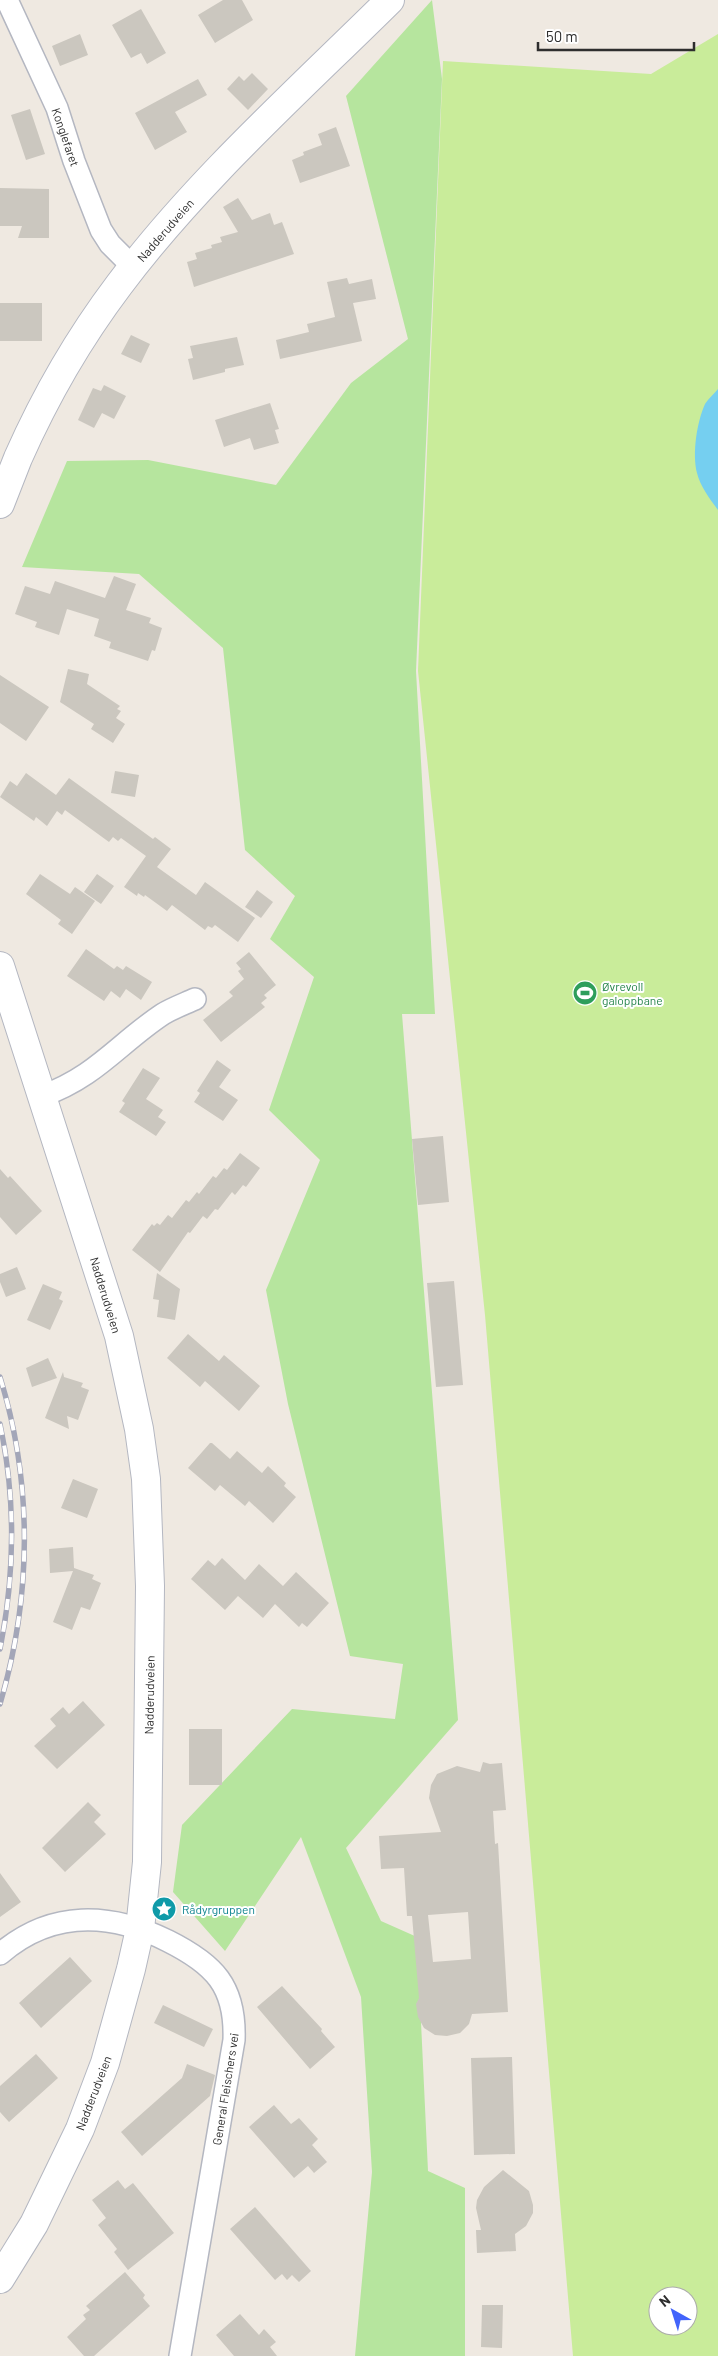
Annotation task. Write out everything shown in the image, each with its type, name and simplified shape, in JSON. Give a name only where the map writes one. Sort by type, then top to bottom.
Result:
[{"type":"main road","name":"Nadderudveien","points":[[0,504],[18,458],[57,382],[87,332],[134,267],[155,240],[215,175],[390,0]]},
{"type":"main road","name":"Nadderudveien","points":[[0,966],[119,1336],[139,1429],[146,1479],[150,1586],[147,1843],[140,1929],[117,2022],[93,2098],[52,2190],[0,2279]]},
{"type":"street","name":"Konglefaret","points":[[7,0],[57,108],[74,161],[101,230],[110,244],[134,267]]},
{"type":"street","points":[[42,1096],[58,1091],[92,1072],[164,1014],[195,999]]},
{"type":"street","name":"General Fleischers vei","points":[[0,1954],[42,1927],[65,1921],[102,1919],[116,1921],[140,1929],[187,1950],[213,1970],[230,1998],[235,2023],[234,2040],[180,2356]]},
{"type":"green space","points":[[432,0],[442,79],[416,671],[435,1014],[402,1014],[458,1720],[346,1848],[381,1921],[417,1937],[428,2171],[465,2188],[465,2356],[355,2356],[372,2172],[361,1997],[301,1837],[225,1951],[173,1892],[182,1825],[292,1709],[395,1719],[403,1664],[350,1656],[288,1404],[266,1290],[320,1160],[269,1110],[314,977],[270,939],[295,896],[245,850],[223,648],[139,574],[22,567],[67,461],[148,460],[276,485],[351,383],[408,339],[346,96]]},
{"type":"green space","name":"Øvrevoll galoppbane","points":[[718,34],[718,2356],[573,2356],[485,1315],[418,671],[443,61],[651,74]]},
{"type":"water","points":[[718,389],[718,510],[700,483],[695,456],[696,438],[702,411],[706,402]]},
{"type":"building","points":[[223,0],[242,0],[253,20],[215,43],[198,15]]},
{"type":"building","points":[[141,9],[166,53],[147,64],[141,53],[131,58],[112,25]]},
{"type":"building","points":[[80,34],[88,55],[60,66],[52,46]]},
{"type":"building","points":[[252,73],[268,89],[248,110],[227,89],[239,76],[244,81]]},
{"type":"building","points":[[198,79],[207,95],[175,112],[187,132],[155,150],[135,113]]},
{"type":"building","points":[[30,109],[45,154],[26,160],[11,115]]},
{"type":"building","points":[[336,127],[350,166],[300,183],[292,160],[304,155],[303,152],[322,145],[318,134]]},
{"type":"building","points":[[0,188],[49,189],[49,238],[18,238],[22,226],[0,226]]},
{"type":"building","points":[[238,198],[252,220],[270,213],[274,225],[282,222],[294,254],[194,287],[187,262],[197,259],[195,253],[212,248],[211,245],[222,242],[220,237],[238,232],[223,207]]},
{"type":"building","points":[[347,278],[349,284],[372,279],[376,299],[353,303],[362,341],[280,359],[276,340],[309,332],[307,324],[335,317],[327,282]]},
{"type":"building","points":[[0,303],[42,303],[42,341],[0,341]]},
{"type":"building","points":[[131,335],[150,344],[141,363],[121,354]]},
{"type":"building","points":[[237,337],[244,365],[225,369],[225,372],[193,380],[188,359],[193,358],[190,346]]},
{"type":"building","points":[[104,385],[126,396],[114,419],[102,413],[94,428],[78,420],[93,388],[101,391]]},
{"type":"building","points":[[270,403],[279,429],[275,430],[279,443],[254,450],[250,438],[224,447],[215,420]]},
{"type":"building","points":[[114,576],[136,584],[126,610],[151,618],[149,623],[162,628],[155,651],[152,650],[148,661],[109,648],[111,642],[94,636],[99,619],[67,609],[59,635],[35,627],[37,622],[15,614],[25,586],[50,594],[55,581],[105,598]]},
{"type":"building","points":[[68,669],[89,674],[87,684],[120,706],[117,709],[121,711],[116,718],[125,724],[113,743],[91,729],[94,724],[60,702]]},
{"type":"building","points":[[0,675],[49,707],[26,741],[0,723]]},
{"type":"building","points":[[115,771],[139,775],[135,797],[111,793]]},
{"type":"building","points":[[26,773],[56,795],[69,778],[153,839],[155,837],[171,849],[157,867],[196,895],[205,882],[255,918],[238,942],[215,925],[212,928],[208,926],[205,930],[172,905],[167,911],[145,895],[144,897],[138,893],[137,896],[124,887],[146,856],[121,838],[118,841],[113,837],[109,842],[65,810],[62,815],[57,811],[47,826],[36,817],[34,821],[0,797],[10,781],[17,786]]},
{"type":"building","points":[[40,874],[70,894],[75,887],[95,901],[72,934],[58,924],[61,920],[26,894]]},
{"type":"building","points":[[97,874],[114,886],[101,904],[84,892]]},
{"type":"building","points":[[257,890],[273,902],[261,918],[245,907]]},
{"type":"building","points":[[86,949],[114,969],[117,966],[123,970],[126,966],[152,982],[141,1000],[126,989],[120,998],[111,991],[104,1001],[67,976]]},
{"type":"building","points":[[249,952],[276,985],[264,995],[267,998],[261,1003],[265,1007],[221,1042],[203,1020],[233,996],[229,992],[244,979],[238,971],[241,969],[236,963]]},
{"type":"building","points":[[217,1060],[231,1070],[219,1087],[238,1100],[223,1121],[194,1102],[200,1093],[197,1091]]},
{"type":"building","points":[[143,1068],[160,1078],[146,1099],[163,1110],[158,1117],[166,1122],[156,1136],[119,1112],[125,1103],[122,1101]]},
{"type":"building","points":[[443,1136],[449,1202],[418,1205],[412,1139]]},
{"type":"building","points":[[240,1153],[260,1168],[246,1187],[243,1185],[235,1195],[232,1192],[218,1210],[215,1209],[207,1219],[203,1216],[190,1233],[188,1232],[160,1272],[132,1250],[152,1224],[154,1226],[157,1223],[160,1225],[168,1215],[172,1218],[186,1200],[189,1202],[197,1192],[199,1194],[213,1176],[216,1178],[224,1168],[227,1170]]},
{"type":"building","points":[[0,1169],[8,1178],[10,1176],[42,1211],[16,1235],[0,1217]]},
{"type":"building","points":[[17,1267],[26,1289],[6,1297],[0,1282],[0,1274]]},
{"type":"building","points":[[157,1273],[180,1289],[175,1320],[157,1317],[159,1300],[153,1299]]},
{"type":"building","points":[[454,1281],[463,1385],[436,1387],[427,1283]]},
{"type":"building","points":[[43,1284],[62,1292],[59,1299],[63,1301],[50,1330],[27,1320]]},
{"type":"building","points":[[188,1334],[219,1361],[224,1355],[260,1386],[239,1411],[205,1381],[200,1387],[167,1358]]},
{"type":"building","points":[[48,1358],[57,1378],[32,1387],[26,1368]]},
{"type":"building","points":[[63,1372],[64,1377],[83,1383],[81,1387],[89,1390],[78,1420],[67,1416],[69,1429],[45,1418]]},
{"type":"building","points":[[210,1443],[230,1459],[237,1451],[262,1473],[268,1466],[286,1483],[284,1486],[296,1497],[273,1523],[249,1501],[245,1506],[220,1485],[215,1491],[188,1468]]},
{"type":"building","points":[[73,1479],[98,1489],[87,1518],[61,1508]]},
{"type":"building","points":[[73,1547],[74,1568],[94,1575],[92,1579],[101,1583],[90,1610],[81,1607],[72,1630],[53,1622],[73,1571],[50,1573],[49,1549]]},
{"type":"building","points":[[222,1558],[245,1580],[259,1564],[283,1586],[296,1572],[329,1603],[307,1627],[302,1623],[299,1627],[275,1604],[263,1618],[238,1596],[225,1610],[191,1579],[208,1560],[215,1566]]},
{"type":"building","points":[[83,1701],[105,1725],[57,1769],[34,1746],[56,1726],[50,1719],[63,1707],[69,1714]]},
{"type":"building","points":[[189,1729],[222,1729],[222,1785],[189,1785]]},
{"type":"building","points":[[483,1762],[490,1764],[502,1763],[506,1810],[493,1811],[495,1844],[498,1843],[508,2012],[472,2014],[469,2024],[460,2033],[447,2036],[435,2035],[424,2028],[418,2017],[416,2004],[419,1998],[412,1916],[407,1916],[404,1868],[381,1869],[379,1836],[441,1832],[429,1798],[431,1785],[437,1774],[457,1766],[480,1772]],"holes":[[[468,1912],[471,1959],[433,1962],[428,1915]]]},
{"type":"building","points":[[88,1802],[101,1815],[94,1822],[106,1834],[65,1872],[42,1848]]},
{"type":"building","points":[[0,1873],[21,1902],[0,1917]]},
{"type":"building","points":[[70,1957],[92,1981],[41,2028],[19,2003]]},
{"type":"building","points":[[282,1986],[322,2029],[321,2031],[335,2047],[310,2069],[257,2007]]},
{"type":"building","points":[[163,2005],[213,2029],[204,2047],[154,2023]]},
{"type":"building","points":[[36,2054],[58,2078],[9,2122],[0,2112],[0,2086]]},
{"type":"building","points":[[512,2057],[515,2154],[474,2155],[471,2058]]},
{"type":"building","points":[[187,2064],[215,2075],[210,2096],[142,2156],[121,2132],[182,2078]]},
{"type":"building","points":[[274,2105],[291,2124],[299,2118],[318,2139],[312,2145],[327,2162],[314,2173],[308,2166],[294,2178],[249,2127]]},
{"type":"building","points":[[503,2170],[529,2191],[533,2213],[526,2226],[515,2234],[516,2251],[477,2253],[476,2230],[481,2230],[476,2208],[477,2200],[484,2187]]},
{"type":"building","points":[[118,2180],[125,2189],[133,2183],[174,2233],[128,2270],[114,2252],[117,2249],[98,2225],[106,2218],[92,2200]]},
{"type":"building","points":[[255,2207],[311,2271],[299,2282],[292,2275],[287,2280],[282,2274],[275,2280],[230,2229]]},
{"type":"building","points":[[125,2272],[145,2295],[143,2298],[150,2306],[94,2356],[84,2356],[67,2337],[86,2319],[83,2315],[90,2310],[86,2306]]},
{"type":"building","points":[[482,2305],[503,2305],[502,2348],[481,2347]]},
{"type":"building","points":[[240,2314],[259,2335],[264,2329],[276,2342],[270,2347],[277,2356],[234,2356],[216,2335]]},
{"type":"railway","points":[[0,1377],[11,1417],[18,1458],[23,1499],[24,1540],[23,1581],[18,1622],[11,1663],[0,1704]]},
{"type":"railway","points":[[0,1424],[9,1480],[12,1537],[9,1593],[0,1649]]},
{"type":"place","name":"Øvrevoll galoppbane","points":[[585,993]]},
{"type":"place","name":"Rådyrgruppen","points":[[164,1909]]}]
